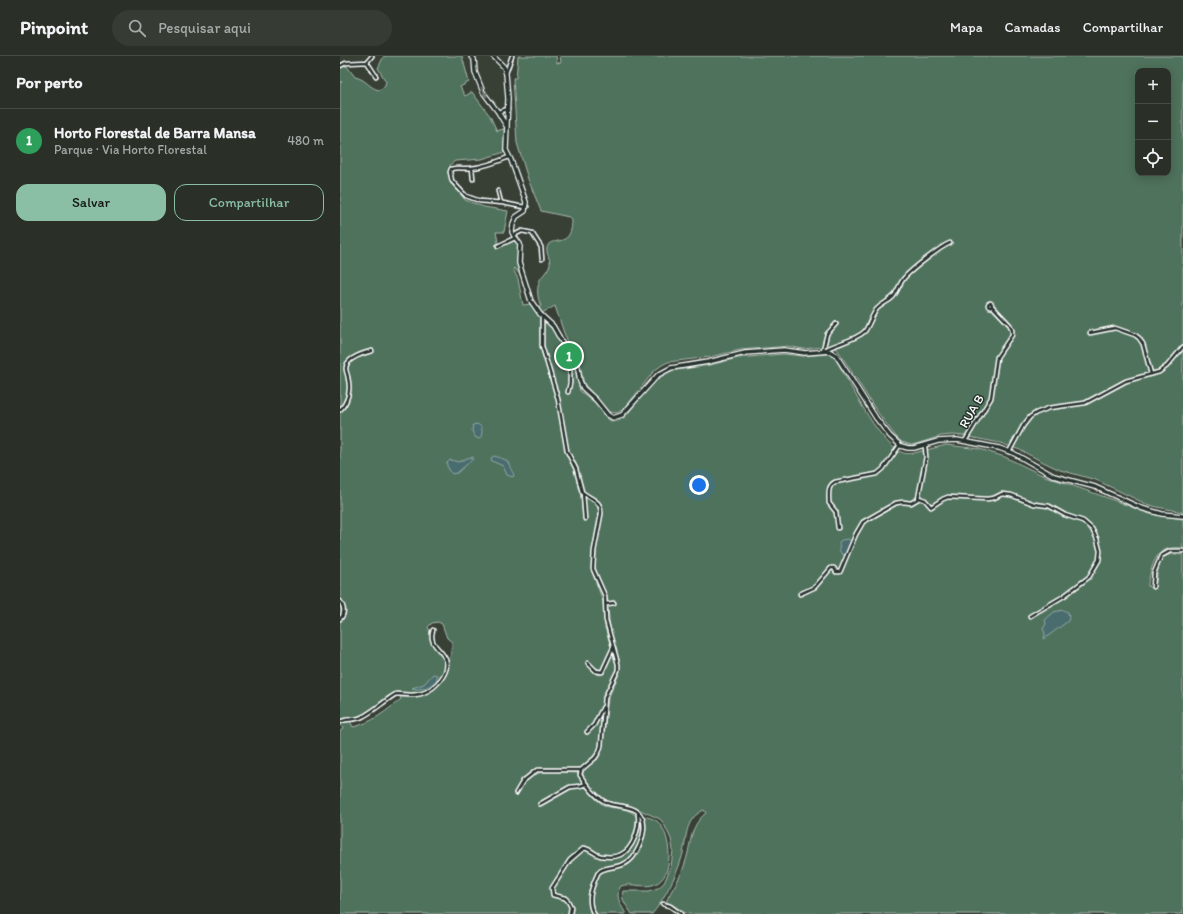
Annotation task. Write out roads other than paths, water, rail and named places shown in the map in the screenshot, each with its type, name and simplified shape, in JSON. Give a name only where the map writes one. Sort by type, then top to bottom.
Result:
[{"type":"street","points":[[340,66],[345,63],[367,62],[372,56]]},
{"type":"street","points":[[471,56],[474,61],[475,72],[483,92],[507,127]]},
{"type":"street","points":[[493,56],[504,67],[506,74],[508,109],[506,149],[512,161],[526,204],[525,211],[514,220],[512,229],[514,237],[520,246],[519,263],[530,298],[541,315],[553,326],[578,366],[580,381],[583,388],[596,400],[608,415],[613,418],[622,415],[658,375],[671,368],[708,362],[745,353],[784,350],[805,353],[829,350],[836,355],[876,418],[890,436],[900,445],[911,449],[944,440],[965,441],[1009,452],[1054,476],[1095,487],[1146,509],[1169,515],[1183,516]]},
{"type":"street","points":[[506,74],[512,56]]},
{"type":"street","points":[[367,62],[376,76]]},
{"type":"street","points":[[498,112],[508,109]]},
{"type":"street","points":[[509,157],[495,163],[472,168],[451,169],[450,172],[452,181],[459,187],[464,195],[476,201],[526,204]]},
{"type":"street","points":[[472,168],[473,180]]},
{"type":"street","points":[[498,192],[501,203]]},
{"type":"street","points":[[498,246],[522,231],[532,233],[541,247],[542,259]]},
{"type":"street","points":[[823,351],[864,331],[877,308],[893,296],[908,275],[943,246],[950,243]]},
{"type":"street","name":"RUA B","points":[[965,441],[991,398],[997,357],[1012,335],[1010,325],[992,306]]},
{"type":"street","points":[[541,315],[542,346],[558,399],[567,451],[576,469],[582,492],[585,519]]},
{"type":"street","points":[[823,351],[827,334],[836,324]]},
{"type":"street","points":[[1090,333],[1115,328],[1140,338],[1151,374]]},
{"type":"street","points":[[1009,452],[1022,426],[1036,413],[1049,408],[1085,403],[1126,381],[1158,372],[1167,366],[1183,346]]},
{"type":"street","points":[[340,410],[346,402],[349,392],[349,381],[346,369],[347,365],[356,356],[372,351]]},
{"type":"street","points":[[568,392],[570,383],[570,355]]},
{"type":"street","points":[[838,528],[836,512],[829,504],[830,486],[835,482],[873,475],[880,472],[900,445]]},
{"type":"street","points":[[800,594],[815,587],[831,568],[837,572],[840,572],[856,534],[863,522],[896,503],[911,503],[919,498],[926,456],[925,446]]},
{"type":"street","points":[[516,793],[523,780],[538,770],[581,770],[596,758],[602,741],[604,705],[607,693],[618,670],[614,647],[606,620],[605,596],[595,575],[593,563],[601,508],[597,502],[582,492]]},
{"type":"street","points":[[919,498],[925,500],[930,507],[948,497],[987,499],[994,498],[1002,494],[1011,495],[1034,504],[1049,506],[1065,515],[1080,519],[1090,526],[1096,536],[1100,551],[1099,560],[1089,577],[1064,596],[1030,616]]},
{"type":"street","points":[[1153,587],[1154,572],[1161,556],[1170,551],[1183,551]]},
{"type":"street","points":[[340,600],[344,612],[340,619]]},
{"type":"street","points":[[606,604],[614,603]]},
{"type":"street","points":[[340,722],[345,719],[356,719],[363,716],[396,694],[422,694],[436,684],[444,675],[446,664],[444,658],[432,641],[433,630]]},
{"type":"street","points":[[588,663],[596,671],[602,672],[614,647]]},
{"type":"street","points":[[587,732],[594,725],[604,705]]},
{"type":"street","points":[[581,770],[580,775],[597,796],[605,802],[624,806],[637,811],[641,816],[644,827],[644,834],[640,845],[632,859],[620,866],[600,870],[598,873],[589,900],[594,914]]},
{"type":"street","points":[[540,804],[570,787],[586,784]]},
{"type":"street","points":[[570,914],[571,907],[568,901],[565,898],[555,896],[552,892],[553,886],[567,863],[584,848],[601,856],[622,854],[630,846],[636,835],[639,822],[637,811]]},
{"type":"street","points":[[663,904],[670,906],[682,914]]},
{"type":"water","points":[[476,424],[480,426],[482,430],[481,438],[479,439],[475,437],[472,431],[473,425]]},
{"type":"water","points":[[494,456],[508,462],[514,475],[513,477],[507,475],[503,466],[492,461],[491,458]]},
{"type":"water","points":[[473,457],[473,459],[457,473],[452,474],[447,466],[447,463],[450,460],[459,462]]},
{"type":"water","points":[[848,539],[851,541],[846,554],[843,555],[840,552],[839,542]]},
{"type":"water","points":[[1063,610],[1068,612],[1068,621],[1044,639],[1045,633],[1043,629],[1046,624],[1045,620],[1054,612]]},
{"type":"water","points":[[433,674],[437,675],[437,679],[426,688],[412,688],[424,684]]},
{"type":"place","name":"Horto Florestal de Barra Mansa","points":[[569,356]]}]
